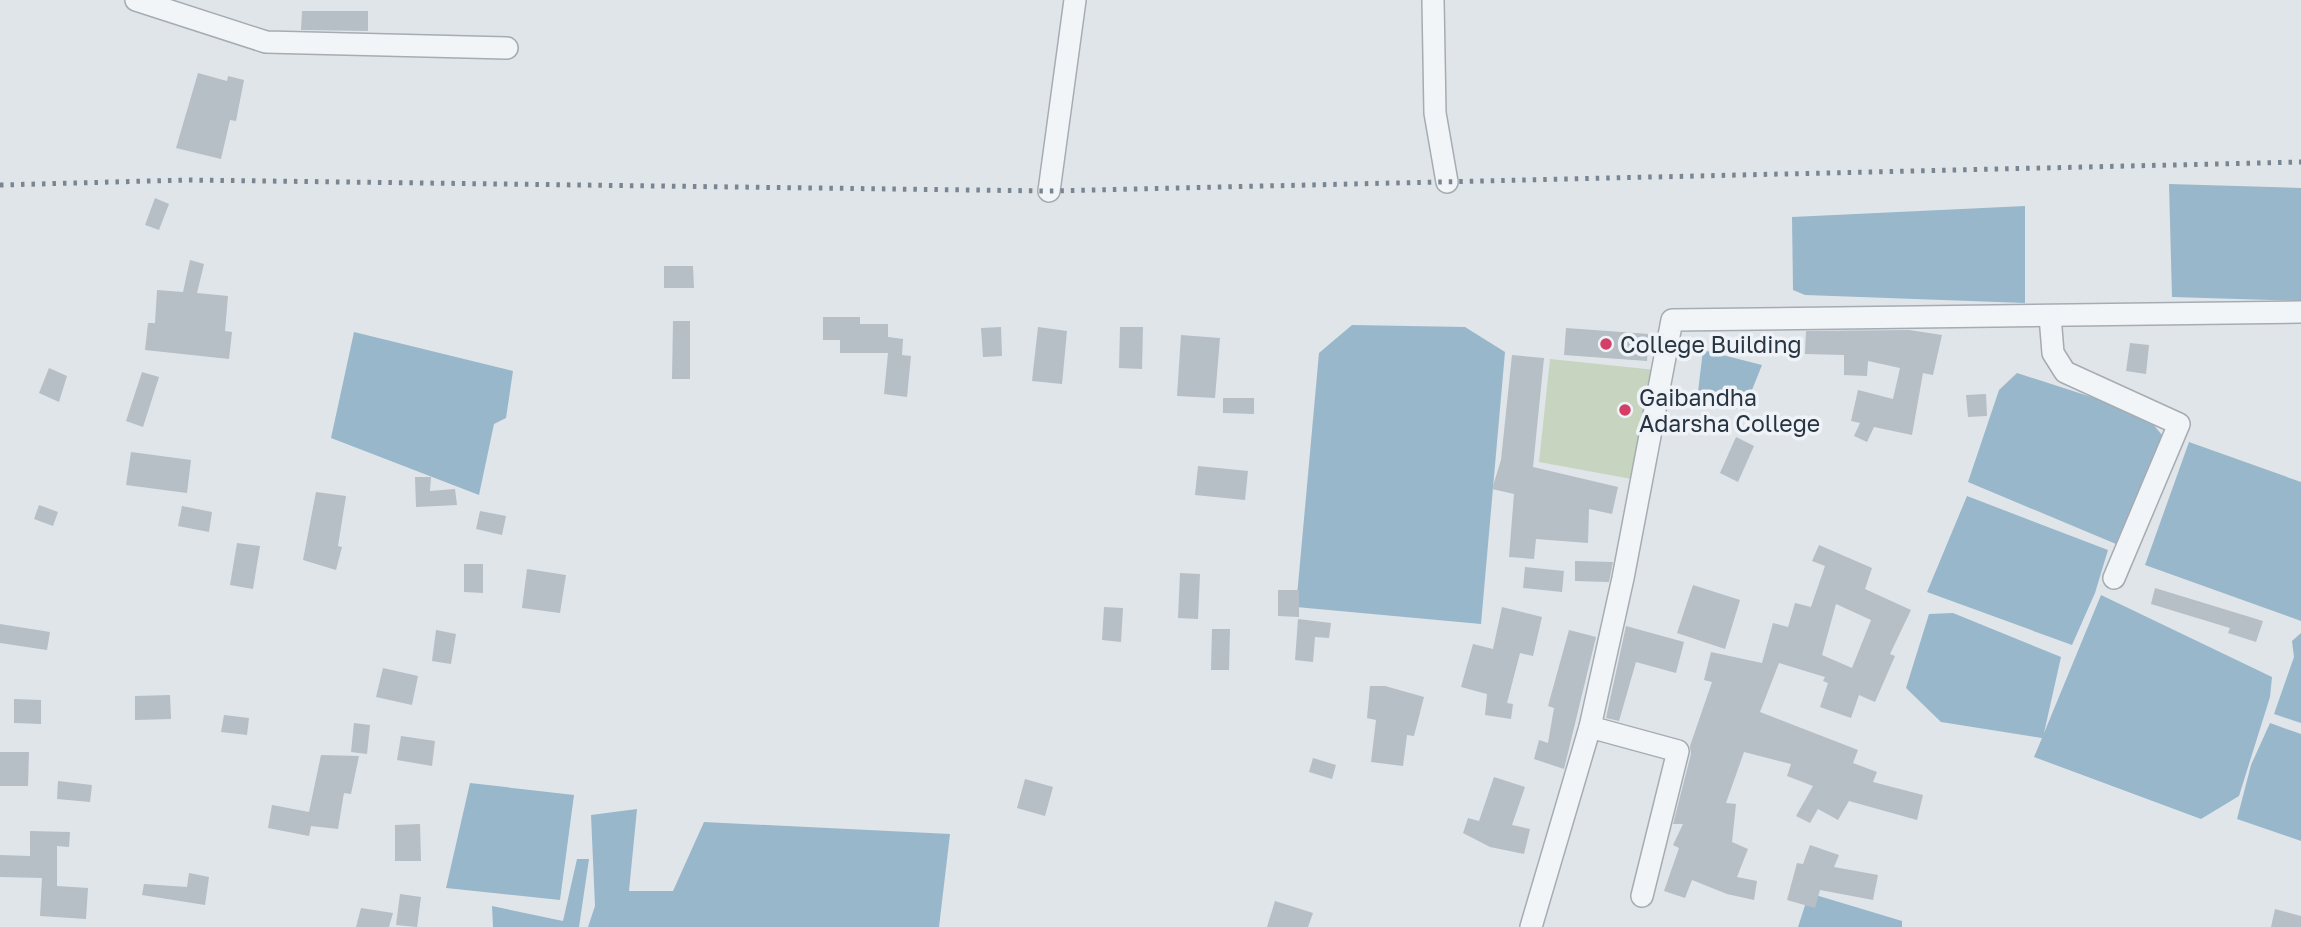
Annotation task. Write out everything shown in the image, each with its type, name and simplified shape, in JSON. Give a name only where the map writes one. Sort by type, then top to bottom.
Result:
[{"type":"street","points":[[136,0],[267,41],[508,48]]},
{"type":"street","points":[[1049,191],[1075,0]]},
{"type":"street","points":[[1433,0],[1434,113],[1447,182]]},
{"type":"street","points":[[1531,927],[1590,727],[1623,578],[1672,320],[2301,312]]},
{"type":"street","points":[[2050,316],[2053,354],[2064,372],[2179,424],[2114,578]]},
{"type":"street","points":[[1590,727],[1678,751],[1642,896]]},
{"type":"green space","points":[[1550,359],[1656,370],[1637,480],[1539,462]]},
{"type":"water","points":[[2169,184],[2301,188],[2301,301],[2172,297]]},
{"type":"water","points":[[2025,206],[2025,303],[1805,295],[1793,290],[1792,217]]},
{"type":"water","points":[[1352,325],[1465,327],[1505,352],[1481,624],[1296,607],[1319,353]]},
{"type":"water","points":[[354,332],[513,371],[506,418],[494,424],[479,495],[331,438]]},
{"type":"water","points":[[1703,350],[1762,365],[1744,410],[1697,400]]},
{"type":"water","points":[[2017,373],[2144,414],[2163,436],[2116,544],[1968,482],[1999,390]]},
{"type":"water","points":[[2189,442],[2301,482],[2301,621],[2145,565]]},
{"type":"water","points":[[1967,496],[2108,550],[2095,593],[2072,645],[1927,592]]},
{"type":"water","points":[[2101,595],[2272,677],[2270,697],[2239,796],[2201,819],[2034,757],[2042,738],[1941,722],[1906,688],[1929,614],[1953,613],[2061,657],[2044,733]]},
{"type":"water","points":[[2301,633],[2301,723],[2274,714],[2294,657],[2292,641]]},
{"type":"water","points":[[2270,723],[2301,734],[2301,841],[2237,819],[2251,765]]},
{"type":"water","points":[[470,783],[574,795],[560,900],[446,888]]},
{"type":"water","points":[[637,809],[629,891],[673,891],[704,822],[950,834],[939,927],[588,927],[595,906],[591,815]]},
{"type":"water","points":[[577,859],[589,859],[579,927],[493,927],[492,906],[563,921]]},
{"type":"water","points":[[1809,893],[1902,921],[1902,927],[1798,927]]},
{"type":"building","points":[[302,11],[368,11],[368,31],[301,30]]},
{"type":"building","points":[[198,73],[227,81],[228,76],[244,80],[236,121],[230,120],[221,159],[176,148]]},
{"type":"building","points":[[155,198],[169,204],[159,230],[145,225]]},
{"type":"building","points":[[190,260],[204,264],[197,293],[228,296],[225,331],[232,332],[229,359],[145,350],[148,323],[155,323],[157,290],[183,292]]},
{"type":"building","points":[[664,266],[693,266],[694,288],[664,288]]},
{"type":"building","points":[[823,317],[860,317],[860,324],[888,324],[888,337],[903,339],[902,355],[911,356],[907,397],[884,394],[888,353],[840,353],[840,340],[823,340]]},
{"type":"building","points":[[673,321],[690,321],[690,379],[672,379]]},
{"type":"building","points":[[1001,327],[1002,356],[983,357],[981,328]]},
{"type":"building","points":[[1038,327],[1067,331],[1062,384],[1032,381]]},
{"type":"building","points":[[1120,327],[1143,327],[1142,369],[1119,368]]},
{"type":"building","name":"College Building","points":[[1566,328],[1649,334],[1647,361],[1564,355]]},
{"type":"building","points":[[1909,330],[1942,335],[1933,375],[1923,373],[1912,435],[1874,427],[1867,442],[1854,436],[1860,423],[1851,421],[1858,390],[1893,399],[1900,368],[1868,361],[1867,376],[1844,375],[1844,355],[1805,354],[1806,331]]},
{"type":"building","points":[[1181,335],[1220,338],[1215,398],[1177,396]]},
{"type":"building","points":[[2130,343],[2149,345],[2146,374],[2126,371]]},
{"type":"building","points":[[1512,355],[1544,358],[1533,467],[1618,487],[1612,514],[1589,509],[1588,543],[1536,539],[1534,559],[1509,557],[1514,494],[1492,489],[1501,460]]},
{"type":"building","points":[[49,368],[67,376],[59,402],[39,393]]},
{"type":"building","points":[[142,372],[159,377],[143,427],[126,421]]},
{"type":"building","points":[[1986,394],[1987,416],[1968,417],[1966,395]]},
{"type":"building","points":[[1223,398],[1254,398],[1254,414],[1223,413]]},
{"type":"building","points":[[1736,437],[1754,446],[1738,482],[1720,473]]},
{"type":"building","points":[[131,452],[191,460],[187,493],[126,485]]},
{"type":"building","points":[[1198,466],[1248,471],[1245,500],[1195,495]]},
{"type":"building","points":[[415,477],[431,477],[430,491],[455,489],[457,505],[416,507]]},
{"type":"building","points":[[316,492],[346,496],[338,546],[342,547],[336,570],[303,560]]},
{"type":"building","points":[[39,505],[58,512],[53,526],[34,519]]},
{"type":"building","points":[[182,506],[212,512],[209,532],[178,526]]},
{"type":"building","points":[[480,511],[506,516],[502,535],[476,529]]},
{"type":"building","points":[[237,543],[260,546],[253,589],[230,585]]},
{"type":"building","points":[[1819,545],[1872,568],[1865,589],[1911,610],[1890,654],[1895,656],[1875,702],[1859,695],[1851,718],[1820,707],[1828,683],[1823,681],[1825,677],[1779,663],[1760,712],[1858,750],[1853,763],[1877,772],[1873,782],[1923,795],[1917,820],[1849,801],[1838,820],[1818,809],[1810,823],[1796,816],[1813,786],[1787,776],[1791,764],[1744,752],[1726,803],[1736,804],[1732,842],[1748,849],[1737,877],[1757,881],[1754,900],[1727,894],[1692,880],[1685,898],[1664,891],[1679,848],[1673,845],[1683,824],[1673,824],[1691,754],[1690,746],[1712,682],[1704,680],[1711,652],[1762,663],[1773,623],[1788,627],[1795,603],[1811,607],[1825,566],[1812,561]],"holes":[[[1836,604],[1871,620],[1852,668],[1822,655]]]},
{"type":"building","points":[[1575,561],[1613,562],[1609,582],[1575,581]]},
{"type":"building","points":[[464,564],[483,564],[483,593],[464,592]]},
{"type":"building","points":[[1525,567],[1564,571],[1562,592],[1523,588]]},
{"type":"building","points":[[527,569],[566,575],[560,613],[522,608]]},
{"type":"building","points":[[1180,573],[1200,574],[1198,619],[1178,618]]},
{"type":"building","points":[[1693,585],[1740,600],[1725,649],[1677,633]]},
{"type":"building","points":[[2155,588],[2263,621],[2256,642],[2228,633],[2230,628],[2151,604]]},
{"type":"building","points":[[1278,590],[1299,590],[1299,617],[1278,616]]},
{"type":"building","points":[[1104,607],[1123,608],[1121,642],[1102,640]]},
{"type":"building","points":[[1502,607],[1542,617],[1533,656],[1520,653],[1507,703],[1513,704],[1511,719],[1485,715],[1487,694],[1461,687],[1473,644],[1493,649]]},
{"type":"building","points":[[1298,619],[1331,623],[1329,638],[1315,637],[1313,662],[1295,660]]},
{"type":"building","points":[[0,624],[50,632],[47,650],[0,643]]},
{"type":"building","points":[[1626,626],[1684,642],[1676,673],[1636,662],[1619,721],[1606,718]]},
{"type":"building","points":[[1212,629],[1230,629],[1229,670],[1211,670]]},
{"type":"building","points":[[436,630],[456,634],[451,664],[432,661]]},
{"type":"building","points":[[1569,630],[1596,637],[1564,769],[1534,759],[1539,740],[1548,743],[1554,708],[1548,706]]},
{"type":"building","points":[[383,668],[418,676],[412,705],[376,697]]},
{"type":"building","points":[[1370,686],[1385,686],[1424,697],[1414,736],[1407,735],[1403,766],[1371,762],[1376,720],[1367,718]]},
{"type":"building","points":[[170,695],[171,719],[135,720],[135,696]]},
{"type":"building","points":[[14,699],[41,700],[41,724],[14,723]]},
{"type":"building","points":[[224,715],[249,718],[247,735],[221,732]]},
{"type":"building","points":[[354,723],[370,725],[367,754],[351,752]]},
{"type":"building","points":[[401,736],[435,741],[432,766],[397,760]]},
{"type":"building","points":[[0,752],[29,752],[28,786],[0,786]]},
{"type":"building","points":[[321,755],[359,756],[351,794],[344,793],[338,829],[311,826],[309,836],[268,828],[272,805],[309,812]]},
{"type":"building","points":[[1313,758],[1336,765],[1332,779],[1309,772]]},
{"type":"building","points":[[1494,777],[1525,787],[1512,825],[1530,829],[1524,854],[1490,847],[1463,833],[1468,818],[1479,821]]},
{"type":"building","points":[[1025,779],[1053,787],[1045,816],[1017,808]]},
{"type":"building","points":[[58,781],[92,785],[90,802],[57,799]]},
{"type":"building","points":[[420,824],[421,861],[395,861],[395,825]]},
{"type":"building","points":[[30,831],[70,832],[69,847],[57,846],[57,886],[88,888],[86,919],[40,916],[42,878],[0,877],[0,855],[30,856]]},
{"type":"building","points":[[1810,845],[1839,855],[1834,867],[1878,875],[1873,900],[1820,890],[1815,908],[1787,900],[1797,863],[1803,864]]},
{"type":"building","points":[[189,873],[209,877],[205,905],[142,895],[144,884],[187,887]]},
{"type":"building","points":[[400,894],[421,897],[417,927],[396,925]]},
{"type":"building","points":[[1275,901],[1313,913],[1308,927],[1267,927]]},
{"type":"building","points":[[361,908],[393,913],[389,927],[356,927]]},
{"type":"building","points":[[2275,909],[2301,916],[2301,927],[2271,927]]},
{"type":"railway","points":[[0,185],[188,180],[1049,191],[2301,162]]},
{"type":"place","name":"College Building","points":[[1606,344]]},
{"type":"place","name":"Gaibandha Adarsha College","points":[[1625,410]]}]
